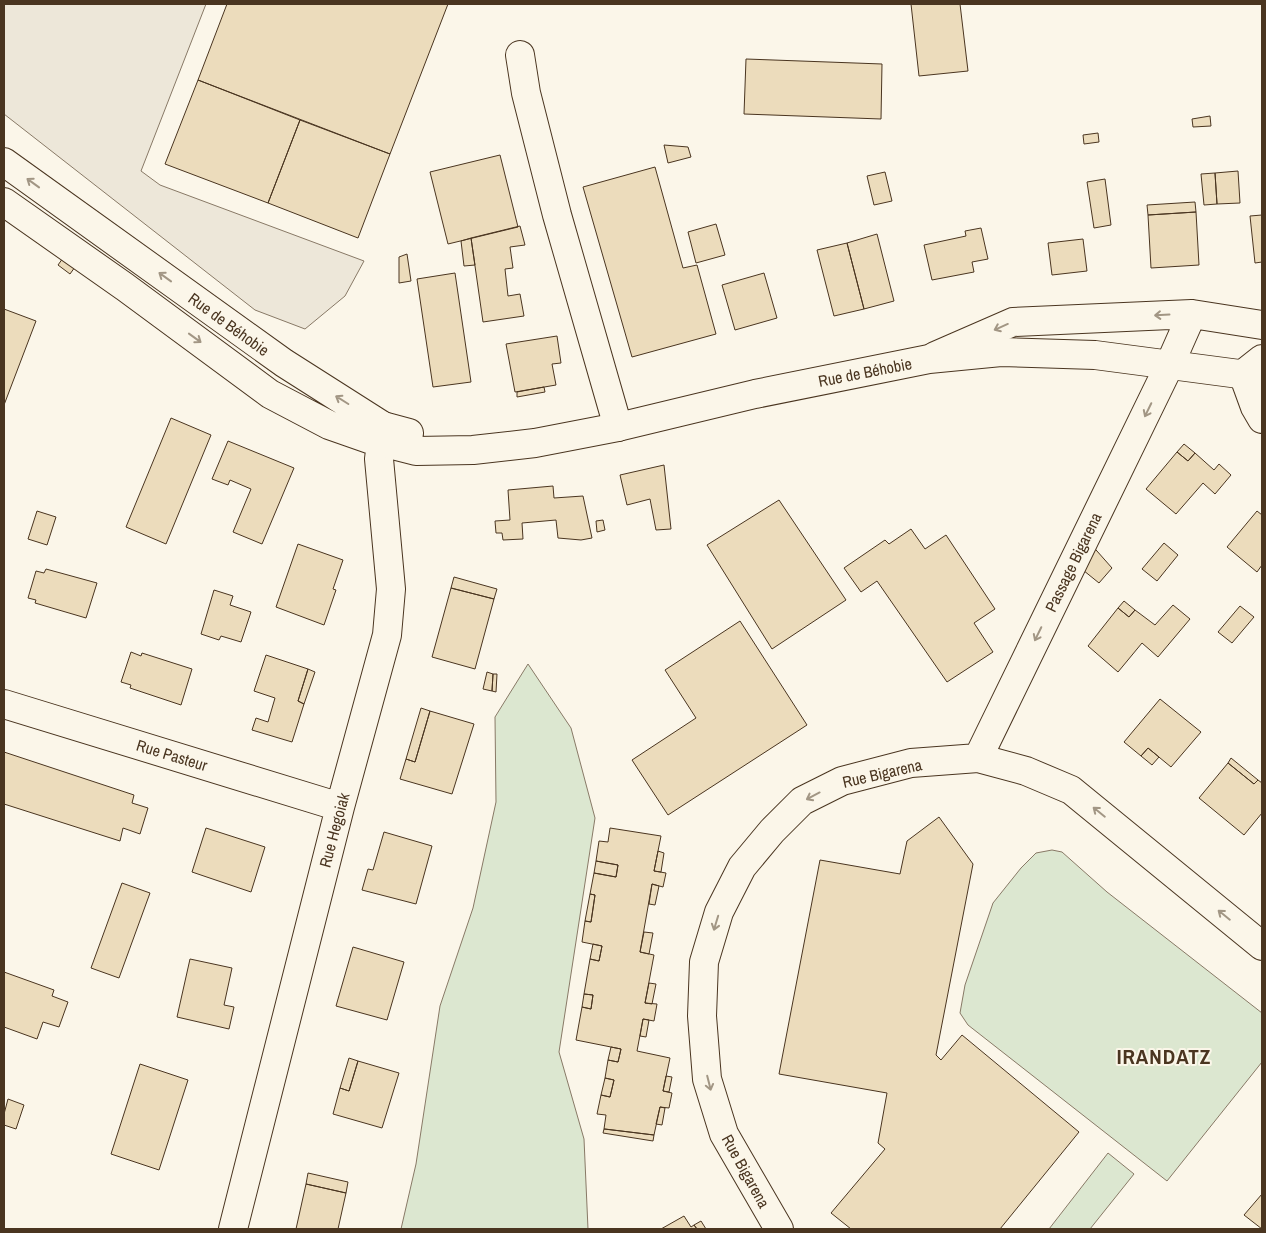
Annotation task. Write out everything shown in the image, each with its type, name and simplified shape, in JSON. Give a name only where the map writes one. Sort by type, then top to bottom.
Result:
[{"type":"street","points":[[520,55],[526,93],[557,215],[618,427]]},
{"type":"street","name":"Rue de Béhobie","points":[[4,162],[382,434]]},
{"type":"street","name":"Rue de Béhobie","points":[[4,202],[125,287],[270,394],[329,425],[473,450],[535,443],[618,427],[755,394],[929,359],[1001,352],[1095,355],[1169,366],[1256,370]]},
{"type":"street","points":[[929,359],[1013,322],[1192,314],[1262,325]]},
{"type":"street","name":"Passage Bigarena","points":[[978,758],[1169,366],[1192,314]]},
{"type":"street","points":[[1256,370],[1255,407],[1262,420]]},
{"type":"street","name":"Rue Hegoiak","points":[[233,1229],[340,807],[387,635],[391,589],[379,459],[382,434]]},
{"type":"street","name":"Rue Pasteur","points":[[4,704],[340,807]]},
{"type":"street","name":"Rue Bigarena","points":[[779,1229],[724,1134],[708,1079],[702,1016],[704,962],[719,912],[742,867],[772,831],[802,802],[842,780],[911,763],[978,758],[1026,771],[1072,790],[1262,946]]},
{"type":"green space","points":[[528,664],[571,728],[595,818],[559,1052],[584,1139],[588,1229],[401,1229],[416,1164],[440,1006],[473,908],[496,802],[495,717]]},
{"type":"green space","points":[[1052,850],[1062,852],[1107,892],[1262,1013],[1262,1062],[1167,1181],[968,1025],[960,1013],[965,985],[993,903],[1021,868],[1036,853]]},
{"type":"green space","points":[[1108,1153],[1134,1174],[1090,1229],[1049,1229]]},
{"type":"shaded area","points":[[4,4],[206,4],[141,171],[160,185],[364,261],[345,296],[305,329],[255,310],[4,114]]},
{"type":"building","points":[[227,4],[448,4],[390,154],[198,80]]},
{"type":"building","points":[[911,4],[960,4],[968,71],[919,76]]},
{"type":"building","points":[[746,59],[882,64],[881,119],[744,114]]},
{"type":"building","points":[[198,80],[300,120],[268,203],[165,164]]},
{"type":"building","points":[[1210,116],[1211,126],[1193,127],[1192,119]]},
{"type":"building","points":[[300,120],[390,154],[358,238],[268,203]]},
{"type":"building","points":[[1098,133],[1099,142],[1084,144],[1083,135]]},
{"type":"building","points":[[664,145],[688,147],[691,157],[668,163]]},
{"type":"building","points":[[500,155],[518,227],[448,244],[430,172]]},
{"type":"building","points":[[655,167],[683,268],[697,265],[716,334],[632,357],[583,187]]},
{"type":"building","points":[[1238,171],[1240,203],[1217,204],[1215,173]]},
{"type":"building","points":[[885,172],[892,201],[874,205],[867,176]]},
{"type":"building","points":[[1215,173],[1217,204],[1204,205],[1201,174]]},
{"type":"building","points":[[1105,179],[1111,225],[1094,228],[1087,182]]},
{"type":"building","points":[[1195,202],[1196,212],[1148,215],[1147,205]]},
{"type":"building","points":[[1196,212],[1199,265],[1151,268],[1148,215]]},
{"type":"building","points":[[1262,215],[1262,262],[1255,263],[1250,216]]},
{"type":"building","points":[[716,224],[725,255],[696,263],[688,232]]},
{"type":"building","points":[[520,226],[525,245],[510,247],[513,268],[505,269],[508,296],[520,294],[524,316],[483,322],[471,238]]},
{"type":"building","points":[[981,228],[988,259],[972,262],[974,272],[932,280],[924,245],[966,236],[965,231]]},
{"type":"building","points":[[877,234],[894,301],[864,309],[847,243]]},
{"type":"building","points":[[471,238],[475,265],[464,266],[461,241]]},
{"type":"building","points":[[1083,239],[1087,271],[1052,275],[1048,243]]},
{"type":"building","points":[[847,243],[864,309],[834,316],[817,250]]},
{"type":"building","points":[[407,254],[411,281],[399,283],[399,257]]},
{"type":"building","points":[[63,258],[75,267],[70,274],[58,265]]},
{"type":"building","points":[[455,273],[471,382],[433,387],[417,279]]},
{"type":"building","points":[[764,273],[777,318],[735,330],[722,285]]},
{"type":"building","points":[[4,309],[36,321],[4,405]]},
{"type":"building","points":[[557,336],[561,363],[552,364],[556,385],[515,392],[506,344]]},
{"type":"building","points":[[544,387],[545,392],[517,397],[517,392]]},
{"type":"building","points":[[171,418],[211,435],[166,544],[126,527]]},
{"type":"building","points":[[228,441],[294,468],[262,544],[233,532],[251,489],[230,480],[228,485],[212,479]]},
{"type":"building","points":[[1184,444],[1195,453],[1188,461],[1177,452]]},
{"type":"building","points":[[1177,452],[1188,461],[1195,453],[1214,470],[1219,464],[1231,475],[1215,494],[1203,483],[1176,514],[1146,489]]},
{"type":"building","points":[[664,465],[671,529],[656,530],[650,499],[627,505],[620,475]]},
{"type":"building","points":[[553,486],[554,498],[583,496],[592,538],[581,540],[558,538],[556,520],[522,523],[523,539],[503,540],[502,533],[496,533],[495,521],[510,520],[508,490]]},
{"type":"building","points":[[779,500],[846,600],[772,649],[707,545]]},
{"type":"building","points":[[37,511],[56,517],[47,545],[28,539]]},
{"type":"building","points":[[1257,511],[1262,515],[1262,565],[1257,572],[1227,547]]},
{"type":"building","points":[[603,520],[605,530],[597,532],[596,521]]},
{"type":"building","points":[[911,529],[925,549],[946,535],[995,609],[974,623],[993,652],[947,682],[877,581],[861,592],[844,568],[885,540],[889,544]]},
{"type":"building","points":[[1089,542],[1112,568],[1099,583],[1078,566]]},
{"type":"building","points":[[1164,543],[1178,555],[1157,581],[1142,569]]},
{"type":"building","points":[[298,544],[343,560],[333,589],[336,590],[324,625],[276,607]]},
{"type":"building","points":[[46,569],[97,583],[86,618],[35,603],[36,600],[28,598],[36,571],[44,573]]},
{"type":"building","points":[[454,577],[497,589],[494,599],[451,588]]},
{"type":"building","points":[[451,588],[494,599],[475,669],[432,657]]},
{"type":"building","points":[[214,590],[233,596],[230,605],[251,612],[241,642],[221,636],[219,640],[201,634]]},
{"type":"building","points":[[1124,601],[1135,610],[1129,617],[1118,608]]},
{"type":"building","points":[[1173,605],[1190,619],[1158,657],[1142,643],[1118,672],[1088,646],[1118,608],[1129,617],[1135,610],[1155,625]]},
{"type":"building","points":[[1240,606],[1254,617],[1232,643],[1218,632]]},
{"type":"building","points":[[740,621],[807,725],[668,815],[632,760],[696,718],[665,670]]},
{"type":"building","points":[[131,652],[141,656],[142,653],[192,669],[181,705],[130,688],[131,685],[121,682]]},
{"type":"building","points":[[266,655],[308,669],[298,701],[304,704],[292,742],[252,730],[256,718],[268,722],[275,698],[254,691]]},
{"type":"building","points":[[308,669],[315,672],[304,704],[298,701]]},
{"type":"building","points":[[487,672],[493,674],[492,691],[483,689]]},
{"type":"building","points":[[493,674],[497,674],[496,692],[492,691]]},
{"type":"building","points":[[1160,699],[1201,732],[1171,767],[1148,748],[1141,756],[1124,742]]},
{"type":"building","points":[[421,708],[430,711],[415,762],[406,759]]},
{"type":"building","points":[[430,711],[474,724],[452,794],[400,779],[406,759],[415,762]]},
{"type":"building","points":[[1148,748],[1159,757],[1152,765],[1141,756]]},
{"type":"building","points":[[4,752],[134,795],[132,803],[148,808],[140,834],[123,828],[120,841],[4,804]]},
{"type":"building","points":[[1231,758],[1258,780],[1254,784],[1228,763]]},
{"type":"building","points":[[1228,763],[1254,784],[1258,780],[1262,783],[1262,813],[1244,835],[1199,798]]},
{"type":"building","points":[[939,817],[973,864],[936,1055],[941,1060],[962,1035],[1079,1132],[1000,1229],[851,1229],[831,1213],[885,1149],[878,1143],[887,1093],[779,1074],[820,860],[900,874],[907,841]]},
{"type":"building","points":[[206,828],[265,847],[251,892],[192,872]]},
{"type":"building","points":[[610,828],[661,836],[654,871],[666,873],[663,887],[652,884],[640,952],[654,955],[645,1003],[657,1004],[654,1021],[643,1019],[637,1051],[670,1058],[663,1091],[672,1093],[669,1108],[660,1107],[654,1135],[604,1129],[606,1115],[597,1114],[601,1095],[610,1097],[614,1080],[605,1078],[608,1060],[618,1062],[621,1049],[576,1040],[582,1007],[591,1009],[593,995],[584,994],[590,959],[599,961],[602,946],[582,942],[585,921],[591,922],[595,895],[590,894],[594,873],[616,877],[618,865],[596,861],[599,841],[608,842]]},
{"type":"building","points":[[384,832],[432,846],[416,904],[362,890],[368,869],[373,870]]},
{"type":"building","points":[[658,851],[664,853],[661,872],[654,871]]},
{"type":"building","points":[[596,861],[618,865],[616,877],[594,873]]},
{"type":"building","points":[[122,883],[150,893],[119,978],[91,968]]},
{"type":"building","points":[[652,884],[659,886],[655,905],[649,904]]},
{"type":"building","points":[[590,894],[595,895],[591,922],[585,921]]},
{"type":"building","points":[[644,932],[653,933],[649,954],[640,952]]},
{"type":"building","points":[[593,944],[602,946],[599,961],[590,959]]},
{"type":"building","points":[[353,947],[404,962],[387,1020],[336,1006]]},
{"type":"building","points":[[190,959],[232,968],[224,1005],[234,1007],[229,1029],[177,1017]]},
{"type":"building","points":[[4,972],[54,990],[52,996],[68,1002],[59,1027],[43,1022],[37,1039],[4,1027]]},
{"type":"building","points":[[649,983],[656,984],[652,1004],[645,1003]]},
{"type":"building","points":[[584,994],[593,995],[591,1009],[582,1007]]},
{"type":"building","points":[[643,1019],[649,1020],[646,1037],[640,1036]]},
{"type":"building","points":[[611,1047],[621,1049],[618,1062],[608,1060]]},
{"type":"building","points":[[349,1058],[358,1061],[349,1091],[340,1088]]},
{"type":"building","points":[[358,1061],[399,1073],[382,1128],[333,1114],[340,1088],[349,1091]]},
{"type":"building","points":[[140,1064],[188,1080],[159,1170],[111,1154]]},
{"type":"building","points":[[666,1076],[672,1077],[669,1092],[663,1091]]},
{"type":"building","points":[[605,1078],[614,1080],[610,1097],[601,1095]]},
{"type":"building","points":[[8,1099],[24,1105],[16,1129],[4,1125],[4,1114]]},
{"type":"building","points":[[660,1107],[665,1108],[662,1125],[656,1124]]},
{"type":"building","points":[[604,1129],[654,1135],[653,1141],[603,1133]]},
{"type":"building","points":[[308,1173],[348,1182],[346,1193],[306,1184]]},
{"type":"building","points":[[306,1184],[346,1193],[338,1229],[296,1229]]},
{"type":"building","points":[[1262,1194],[1262,1229],[1244,1215]]},
{"type":"building","points":[[684,1216],[691,1227],[694,1225],[697,1229],[661,1229]]},
{"type":"building","points":[[701,1221],[706,1229],[697,1229],[694,1225]]},
{"type":"district","name":"IRANDATZ","points":[[1164,1056]]}]
